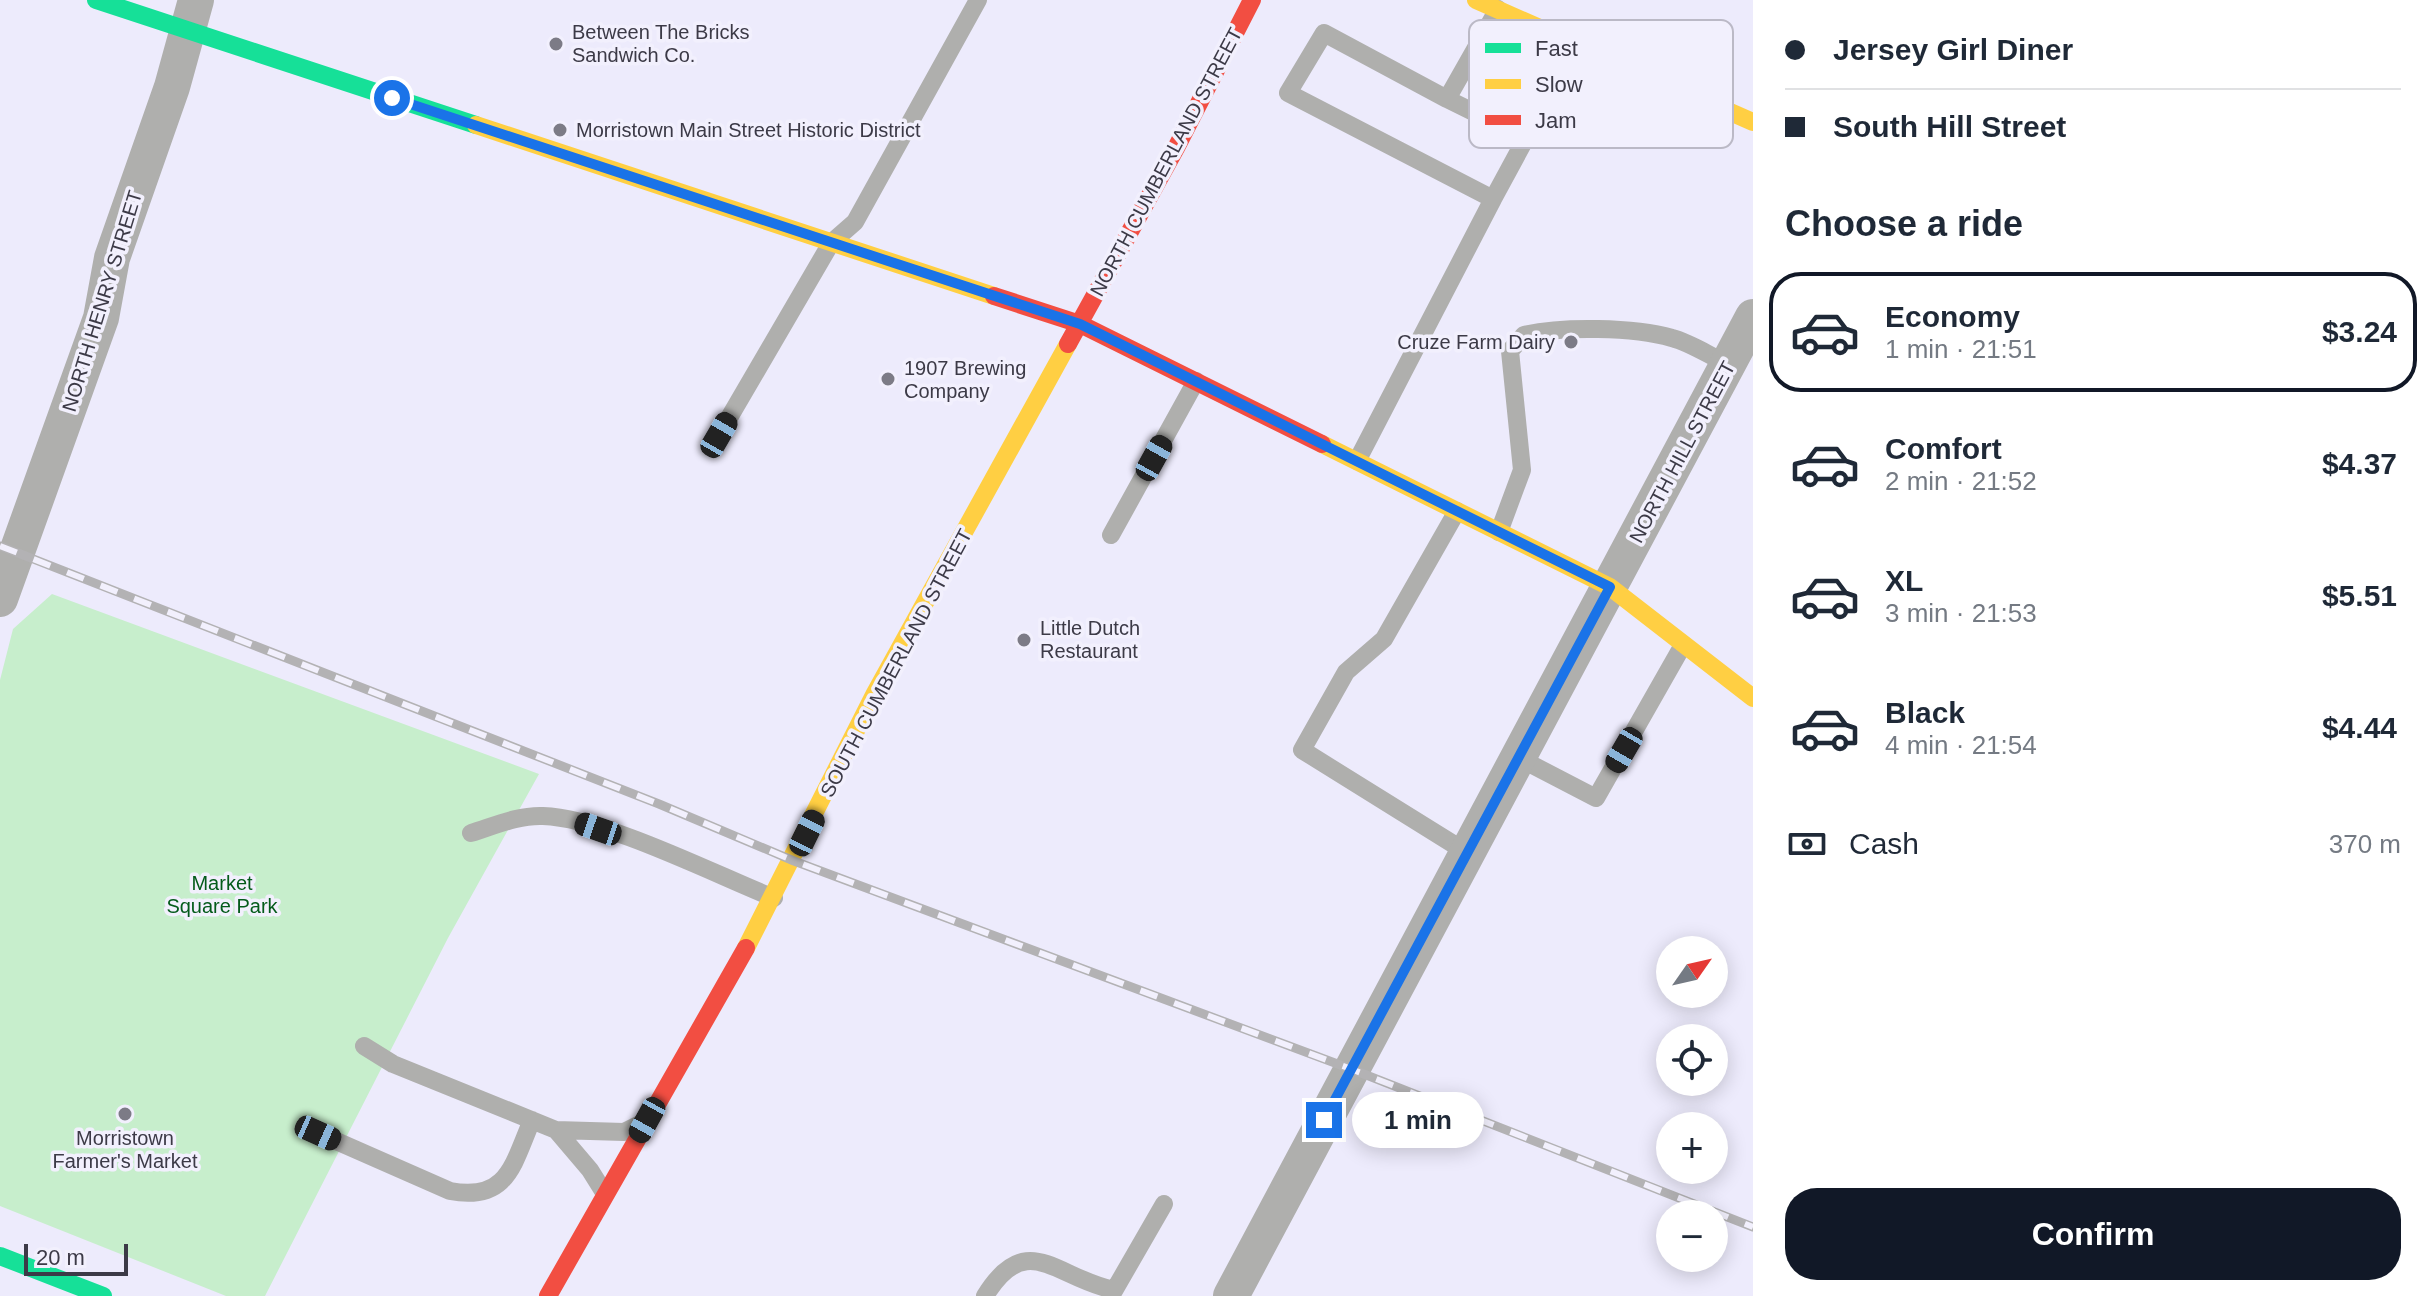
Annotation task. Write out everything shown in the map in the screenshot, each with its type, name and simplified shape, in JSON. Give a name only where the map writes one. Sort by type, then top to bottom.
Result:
[{"type":"main road","points":[[96,0],[192,15],[831,243],[1080,324],[1610,587],[1753,698]]},
{"type":"main road","name":"NORTH CUMBERLAND STREET","points":[[1080,324],[1252,0]]},
{"type":"main road","points":[[1476,0],[1523,20]]},
{"type":"main road","points":[[1733,113],[1753,122]]},
{"type":"main road","name":"SOUTH CUMBERLAND STREET","points":[[548,1296],[774,898],[875,693],[1080,324]]},
{"type":"main road","points":[[0,1256],[103,1296]]},
{"type":"street","name":"NORTH HENRY STREET","points":[[0,599],[101,318],[112,258],[172,87],[192,15]]},
{"type":"street","name":"NORTH HILL STREET","points":[[1231,1296],[1753,317]]},
{"type":"lane","points":[[719,435],[831,243],[855,222],[978,0]]},
{"type":"lane","points":[[1492,20],[1498,9]]},
{"type":"lane","points":[[1469,110],[1324,33],[1288,93],[1493,199]]},
{"type":"lane","points":[[1447,99],[1469,60]]},
{"type":"lane","points":[[1357,461],[1521,148]]},
{"type":"lane","points":[[1499,532],[1521,479],[1510,351],[1524,335],[1594,330],[1673,338],[1728,364]]},
{"type":"lane","points":[[1111,535],[1196,381]]},
{"type":"lane","points":[[1457,511],[1384,639],[1346,672],[1302,750],[1466,852]]},
{"type":"lane","points":[[1517,757],[1596,798],[1683,645]]},
{"type":"lane","points":[[471,833],[522,817],[544,816],[577,822],[774,898]]},
{"type":"lane","points":[[364,1046],[393,1064],[556,1130],[624,1132],[647,1120]]},
{"type":"lane","points":[[318,1133],[450,1191],[466,1194],[495,1189],[507,1178],[532,1120]]},
{"type":"lane","points":[[556,1130],[590,1170],[605,1195]]},
{"type":"lane","points":[[985,1296],[1000,1271],[1014,1263],[1034,1260],[1113,1293],[1164,1204]]},
{"type":"shaded area","points":[[0,0],[1753,0],[1753,1296],[0,1296]]},
{"type":"green space","name":"Market Square Park","points":[[52,594],[539,774],[448,938],[265,1296],[226,1296],[0,1206],[0,680],[13,629]]},
{"type":"railway","points":[[0,546],[659,804],[794,861],[1351,1069],[1753,1227]]},
{"type":"traffic: fast","points":[[96,0],[476,125]]},
{"type":"traffic: fast","points":[[0,1256],[103,1296]]},
{"type":"traffic: slow","points":[[1476,0],[1521,20]]},
{"type":"traffic: slow","points":[[1733,113],[1753,122]]},
{"type":"traffic: slow","points":[[476,125],[994,296]]},
{"type":"traffic: slow","points":[[746,948],[875,693],[1068,344]]},
{"type":"traffic: slow","points":[[1322,444],[1610,587],[1753,698]]},
{"type":"traffic: jam","points":[[1068,344],[1176,148],[1252,0]]},
{"type":"traffic: jam","points":[[994,296],[1080,324],[1322,444]]},
{"type":"traffic: jam","points":[[548,1296],[746,948]]},
{"type":"place","name":"Between The Bricks Sandwich Co.","points":[[556,44]]},
{"type":"place","name":"Morristown Main Street Historic District","points":[[560,130]]},
{"type":"place","name":"Cruze Farm Dairy","points":[[1571,342]]},
{"type":"place","name":"1907 Brewing Company","points":[[888,379]]},
{"type":"place","name":"Little Dutch Restaurant","points":[[1024,640]]},
{"type":"place","name":"Morristown Farmer's Market","points":[[125,1114]]},
{"type":"route","points":[[392,98],[1080,324],[1610,587],[1324,1120]]}]
